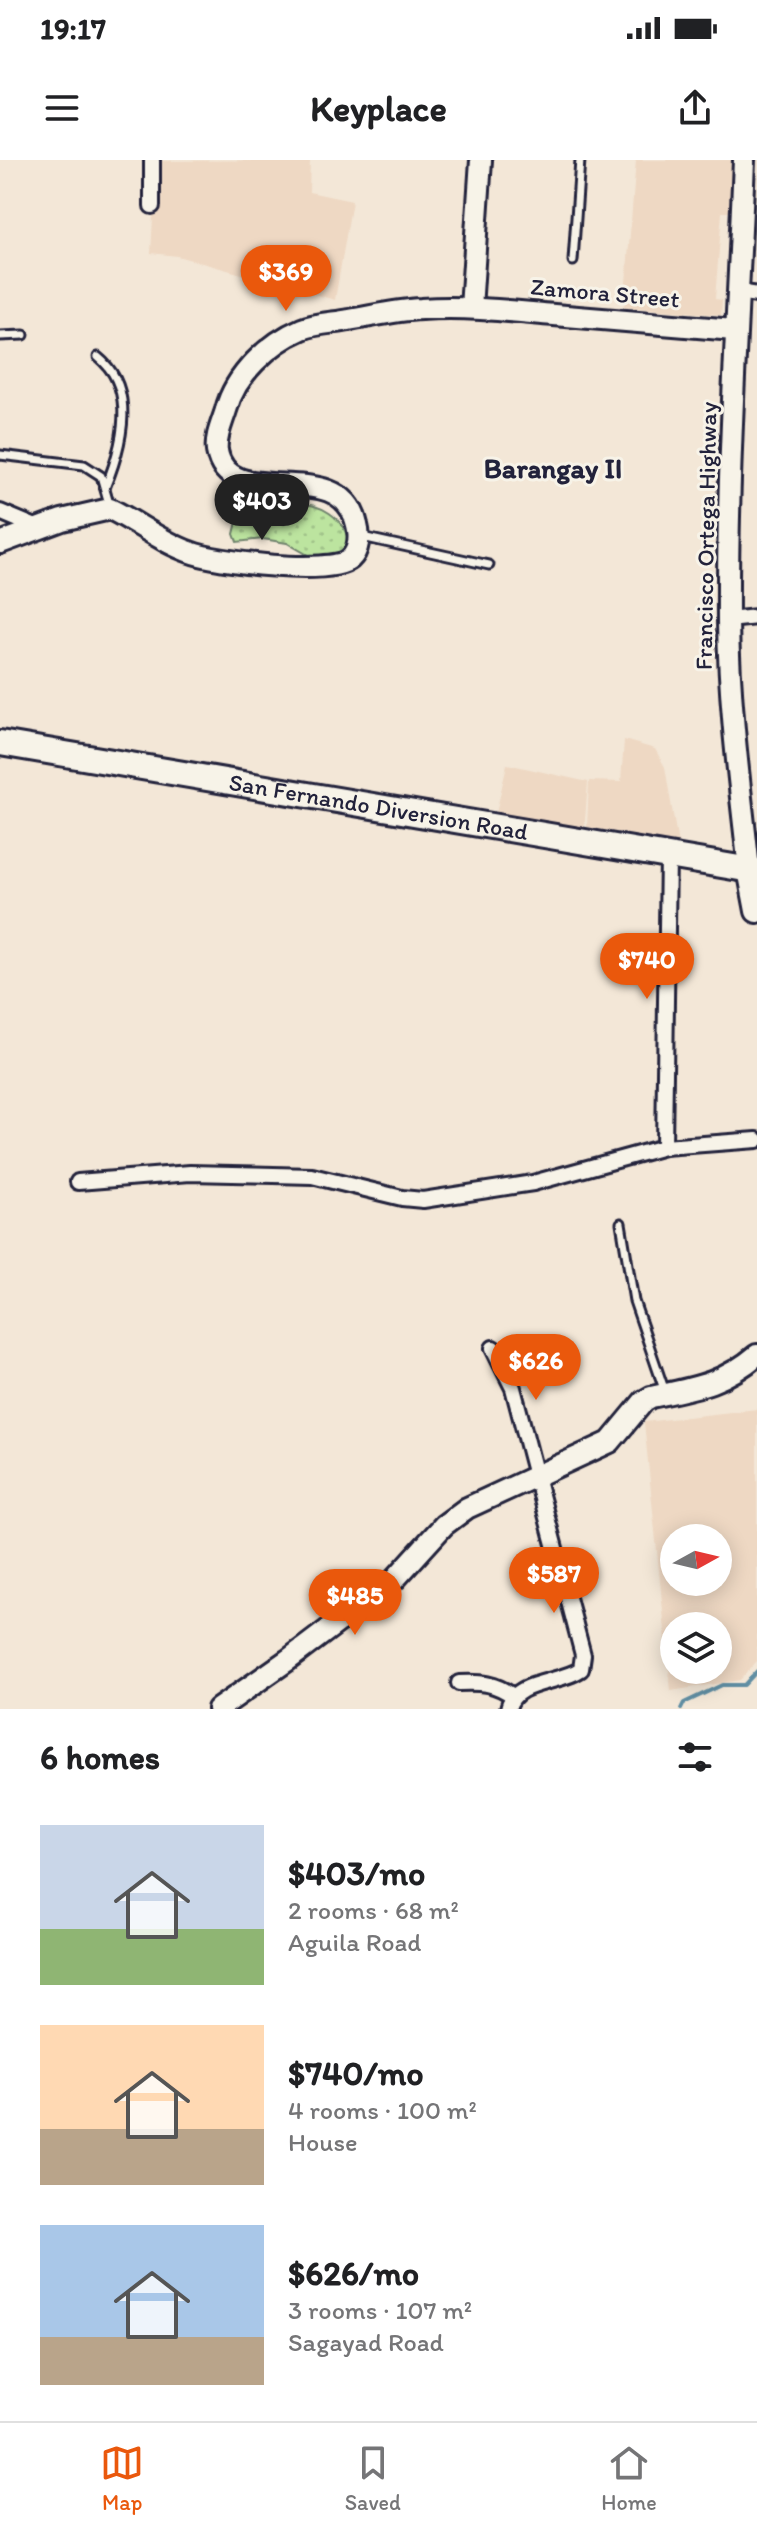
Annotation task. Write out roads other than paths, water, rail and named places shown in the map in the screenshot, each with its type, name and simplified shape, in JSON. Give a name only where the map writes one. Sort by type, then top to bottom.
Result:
[{"type":"highway","name":"San Fernando Diversion Road","points":[[0,743],[753,870]]},
{"type":"main road","name":"Francisco Ortega Highway","points":[[753,870],[757,911]]},
{"type":"street","points":[[152,160],[152,206]]},
{"type":"street","points":[[471,308],[481,160]]},
{"type":"street","name":"Francisco Ortega Highway","points":[[744,160],[748,293],[734,330],[728,620],[731,694],[753,870]]},
{"type":"street","name":"Zamora Street","points":[[359,536],[352,510],[343,497],[330,491],[293,484],[258,484],[236,477],[226,469],[217,450],[218,435],[230,395],[247,370],[275,345],[303,328],[420,309],[471,308],[734,330]]},
{"type":"street","points":[[0,543],[80,514],[110,509],[189,552],[244,563],[332,566],[350,560],[357,549],[359,536]]},
{"type":"street","points":[[0,512],[38,528]]},
{"type":"street","points":[[728,620],[757,617]]},
{"type":"street","points":[[664,1147],[668,856]]},
{"type":"street","points":[[78,1182],[190,1173],[312,1176],[402,1198],[423,1200],[533,1183],[664,1147],[757,1140]]},
{"type":"street","points":[[459,1683],[481,1682],[499,1686],[510,1702],[572,1675],[581,1669],[583,1662],[513,1388],[493,1348]]},
{"type":"street","points":[[218,1709],[395,1579],[444,1525],[467,1508],[537,1473],[610,1442],[644,1401],[723,1378],[735,1373],[757,1355]]},
{"type":"lane","points":[[573,261],[580,160]]},
{"type":"lane","points":[[0,336],[24,335]]},
{"type":"lane","points":[[98,357],[115,373],[122,416],[118,456],[105,488]]},
{"type":"lane","points":[[0,455],[84,465],[101,476],[110,509]]},
{"type":"lane","points":[[359,536],[489,565]]},
{"type":"lane","points":[[621,1223],[634,1301],[666,1394]]},
{"type":"waterway","points":[[681,1709],[684,1703],[722,1685],[744,1685],[757,1671]]},
{"type":"district","name":"Barangay II","points":[[553,468]]}]
